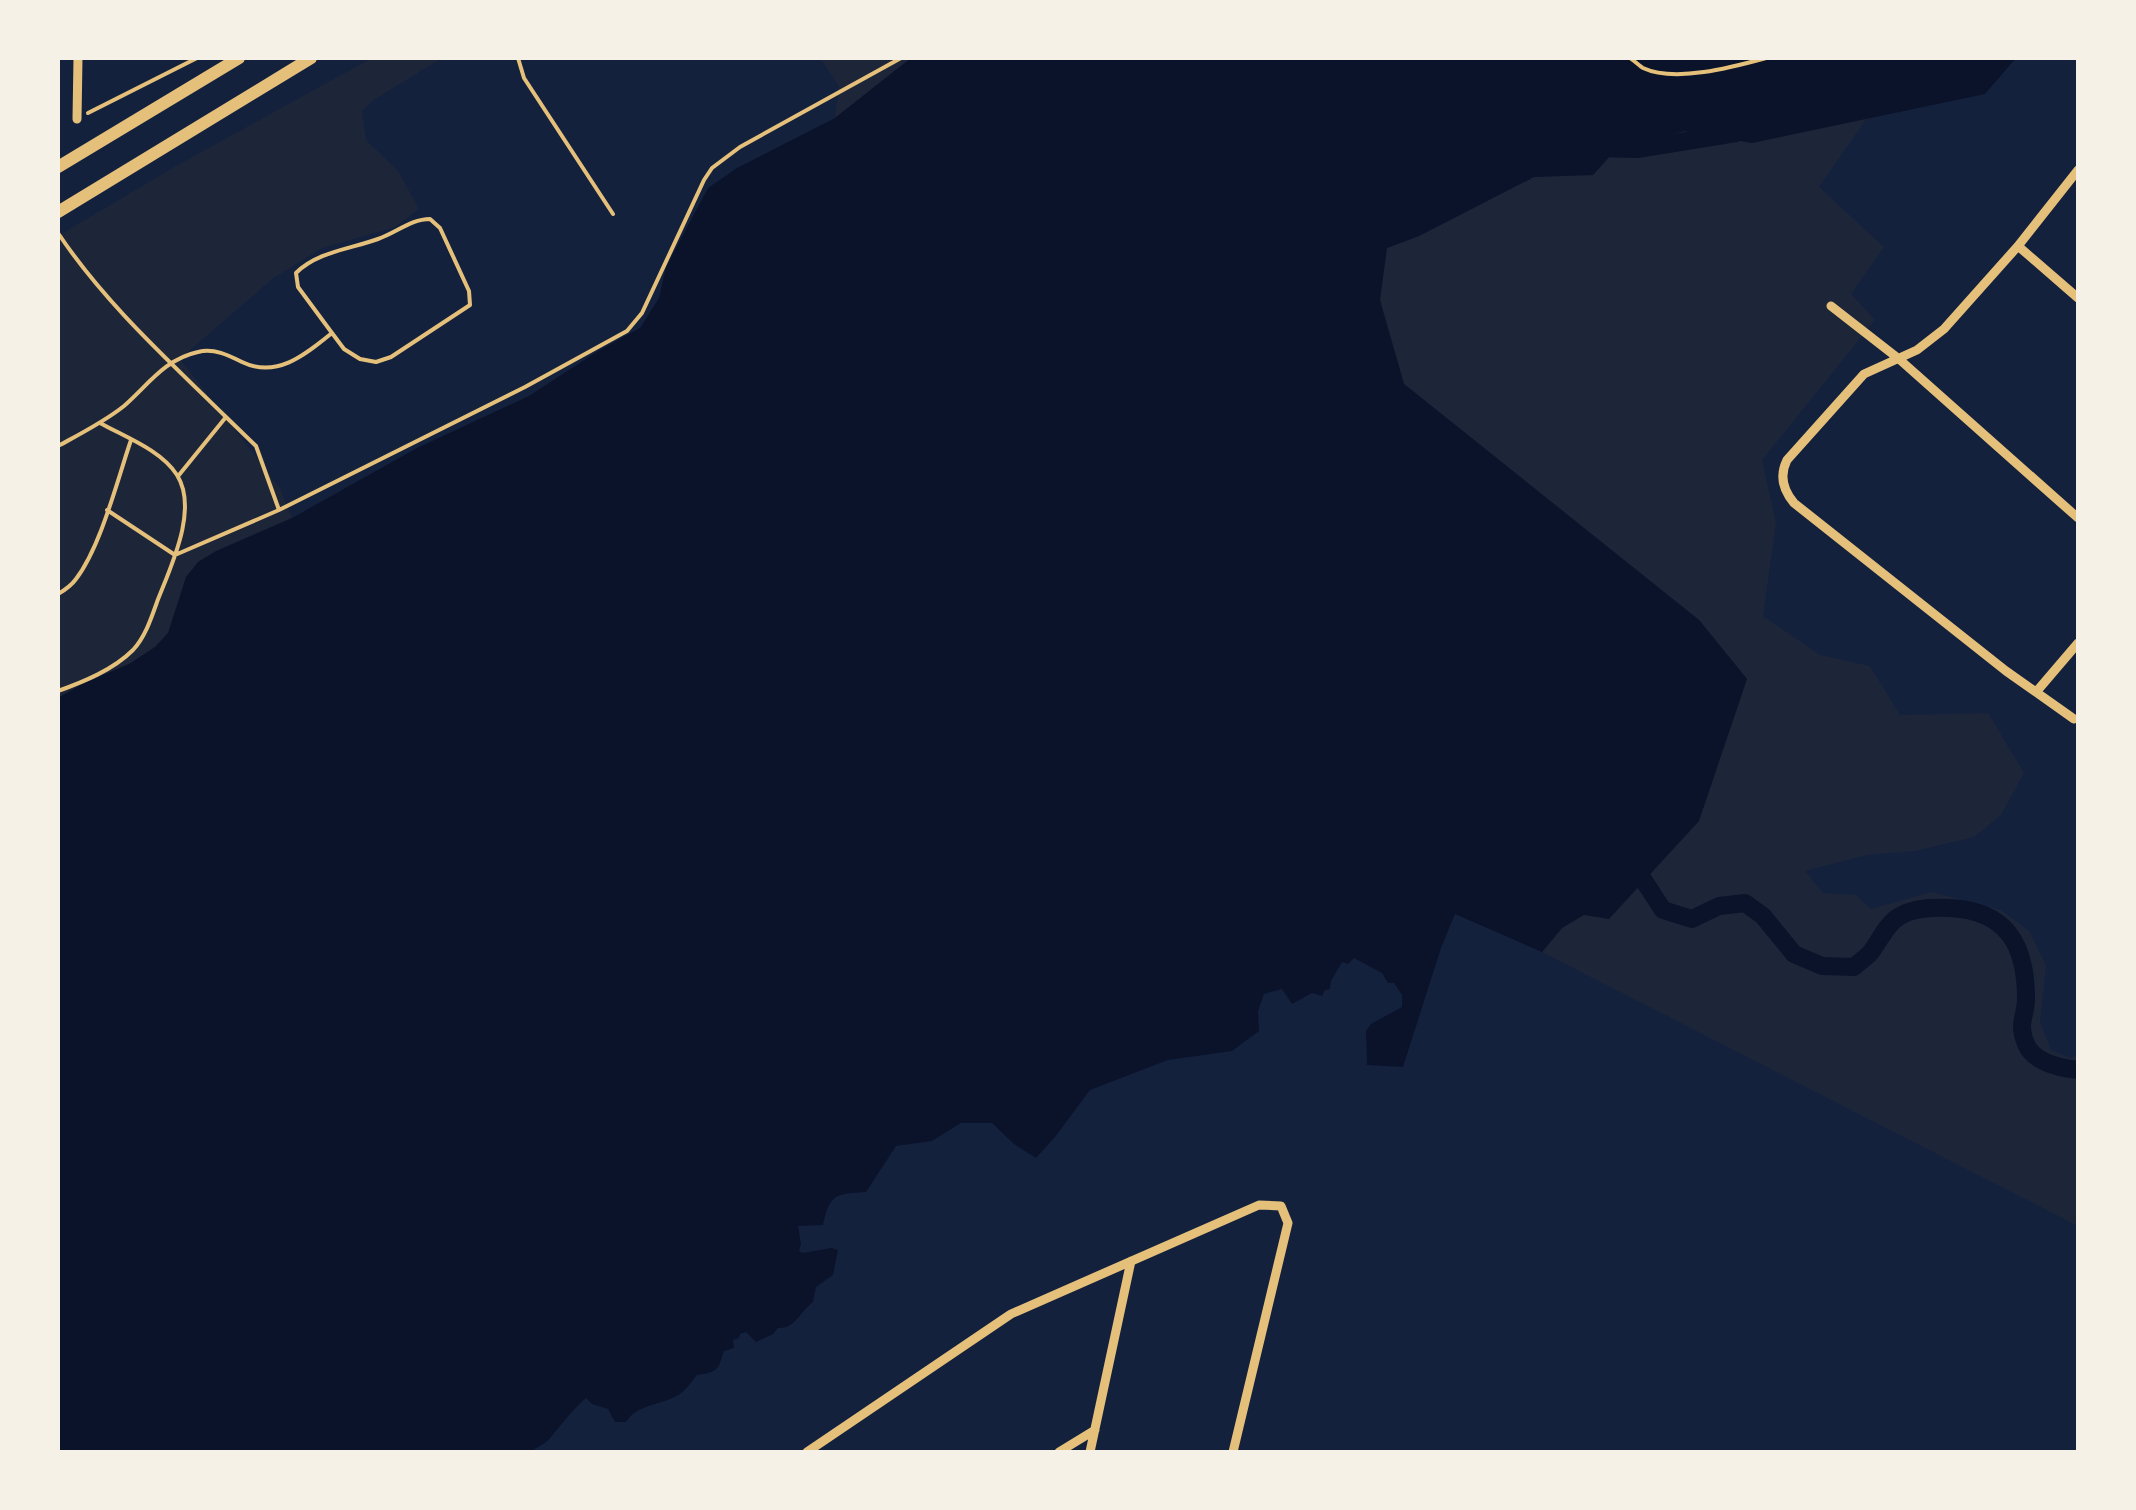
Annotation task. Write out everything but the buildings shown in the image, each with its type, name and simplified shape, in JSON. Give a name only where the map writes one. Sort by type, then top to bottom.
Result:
[{"type":"main road","points":[[58,167],[239,58]]},
{"type":"main road","points":[[58,212],[311,58]]},
{"type":"street","points":[[77,118],[78,58]]},
{"type":"street","points":[[2074,718],[2006,672],[1794,503],[1782,473],[1787,460],[1864,374],[1932,340],[2018,246],[2078,170]]},
{"type":"street","points":[[2018,246],[2078,298]]},
{"type":"street","points":[[1831,306],[1898,359],[2078,518]]},
{"type":"street","points":[[2037,691],[2078,643]]},
{"type":"street","points":[[808,1452],[1011,1314],[1260,1205],[1281,1206],[1288,1223],[1233,1452]]},
{"type":"street","points":[[1090,1452],[1131,1261]]},
{"type":"street","points":[[1058,1452],[1095,1430]]},
{"type":"lane","points":[[518,58],[524,78],[613,214]]},
{"type":"lane","points":[[176,555],[279,510],[628,331],[642,313],[712,168],[740,147],[902,58]]},
{"type":"lane","points":[[1630,58],[1642,68],[1686,74],[1766,58]]},
{"type":"lane","points":[[418,220],[437,224],[471,298],[468,308],[391,358],[376,362],[360,359],[344,349],[332,334],[298,287],[295,278],[300,269],[321,256],[376,240],[418,220]]},
{"type":"lane","points":[[58,233],[86,272],[169,364],[256,446],[279,510]]},
{"type":"lane","points":[[58,446],[122,407],[169,364],[205,350],[229,355],[248,365],[280,366],[298,360],[332,334]]},
{"type":"lane","points":[[178,476],[226,417]]},
{"type":"lane","points":[[58,691],[123,659],[136,647],[176,555],[184,516],[178,476],[162,459],[100,423]]},
{"type":"lane","points":[[58,594],[78,577],[95,544],[131,440]]},
{"type":"lane","points":[[107,510],[176,555]]},
{"type":"path","points":[[77,118],[196,58]]},
{"type":"shaded area","points":[[372,58],[442,58],[362,111],[366,140],[398,171],[419,209],[395,227],[322,248],[272,279],[180,359],[280,488],[292,518],[214,554],[173,626],[155,647],[132,663],[58,698],[58,236]]},
{"type":"shaded area","points":[[820,58],[911,58],[835,118],[839,86]]},
{"type":"shaded area","points":[[911,58],[2016,58],[1985,94],[1752,143],[1685,131],[1618,147],[1593,175],[1534,177],[1419,236],[1387,248],[1380,300],[1404,384],[1699,620],[1747,679],[1699,821],[1609,919],[1584,915],[1562,928],[1542,952],[1455,914],[1403,1067],[1367,1065],[1366,1031],[1371,1024],[1402,1007],[1402,995],[1382,973],[1354,958],[1348,964],[1342,962],[1330,989],[1322,996],[1312,993],[1292,1004],[1282,989],[1264,994],[1258,1011],[1259,1031],[1232,1051],[1168,1060],[1090,1090],[1036,1158],[992,1123],[961,1123],[932,1141],[896,1146],[866,1192],[836,1197],[828,1207],[823,1225],[798,1226],[799,1251],[838,1250],[833,1275],[816,1287],[813,1302],[794,1323],[756,1342],[746,1332],[740,1334],[733,1340],[734,1348],[724,1351],[716,1369],[697,1375],[680,1394],[637,1411],[626,1422],[615,1422],[608,1409],[586,1398],[549,1439],[531,1452],[58,1452],[58,698],[155,647],[168,633],[186,577],[198,562],[292,518],[417,448],[529,396],[640,328],[659,298],[666,267],[708,188],[737,168],[835,118]]},
{"type":"shaded area","points":[[1867,118],[1819,187],[1884,247],[1851,294],[1875,320],[1762,460],[1776,523],[1763,616],[1820,655],[1870,666],[1900,715],[1988,713],[2024,773],[2001,815],[1974,837],[1915,851],[1867,855],[1805,871],[1823,893],[1856,895],[1871,909],[1931,892],[2001,910],[2029,931],[2046,965],[2040,1022],[2051,1050],[2070,1058],[2078,1055],[2078,1226],[1542,952],[1562,928],[1584,914],[1747,679],[1699,620],[1404,384],[1379,300],[1387,248],[1419,236],[1534,177],[1593,175],[1618,148],[1685,131],[1752,143]]},
{"type":"waterway","points":[[1593,148],[1637,149],[1736,133]]},
{"type":"waterway","points":[[1631,861],[1663,910],[1692,919],[1719,906],[1745,903],[1763,916],[1794,954],[1822,966],[1854,967],[1871,952],[1891,923],[1914,910],[1961,909],[1993,919],[2013,939],[2023,966],[2026,999],[2022,1030],[2026,1044],[2041,1060],[2078,1070]]}]
